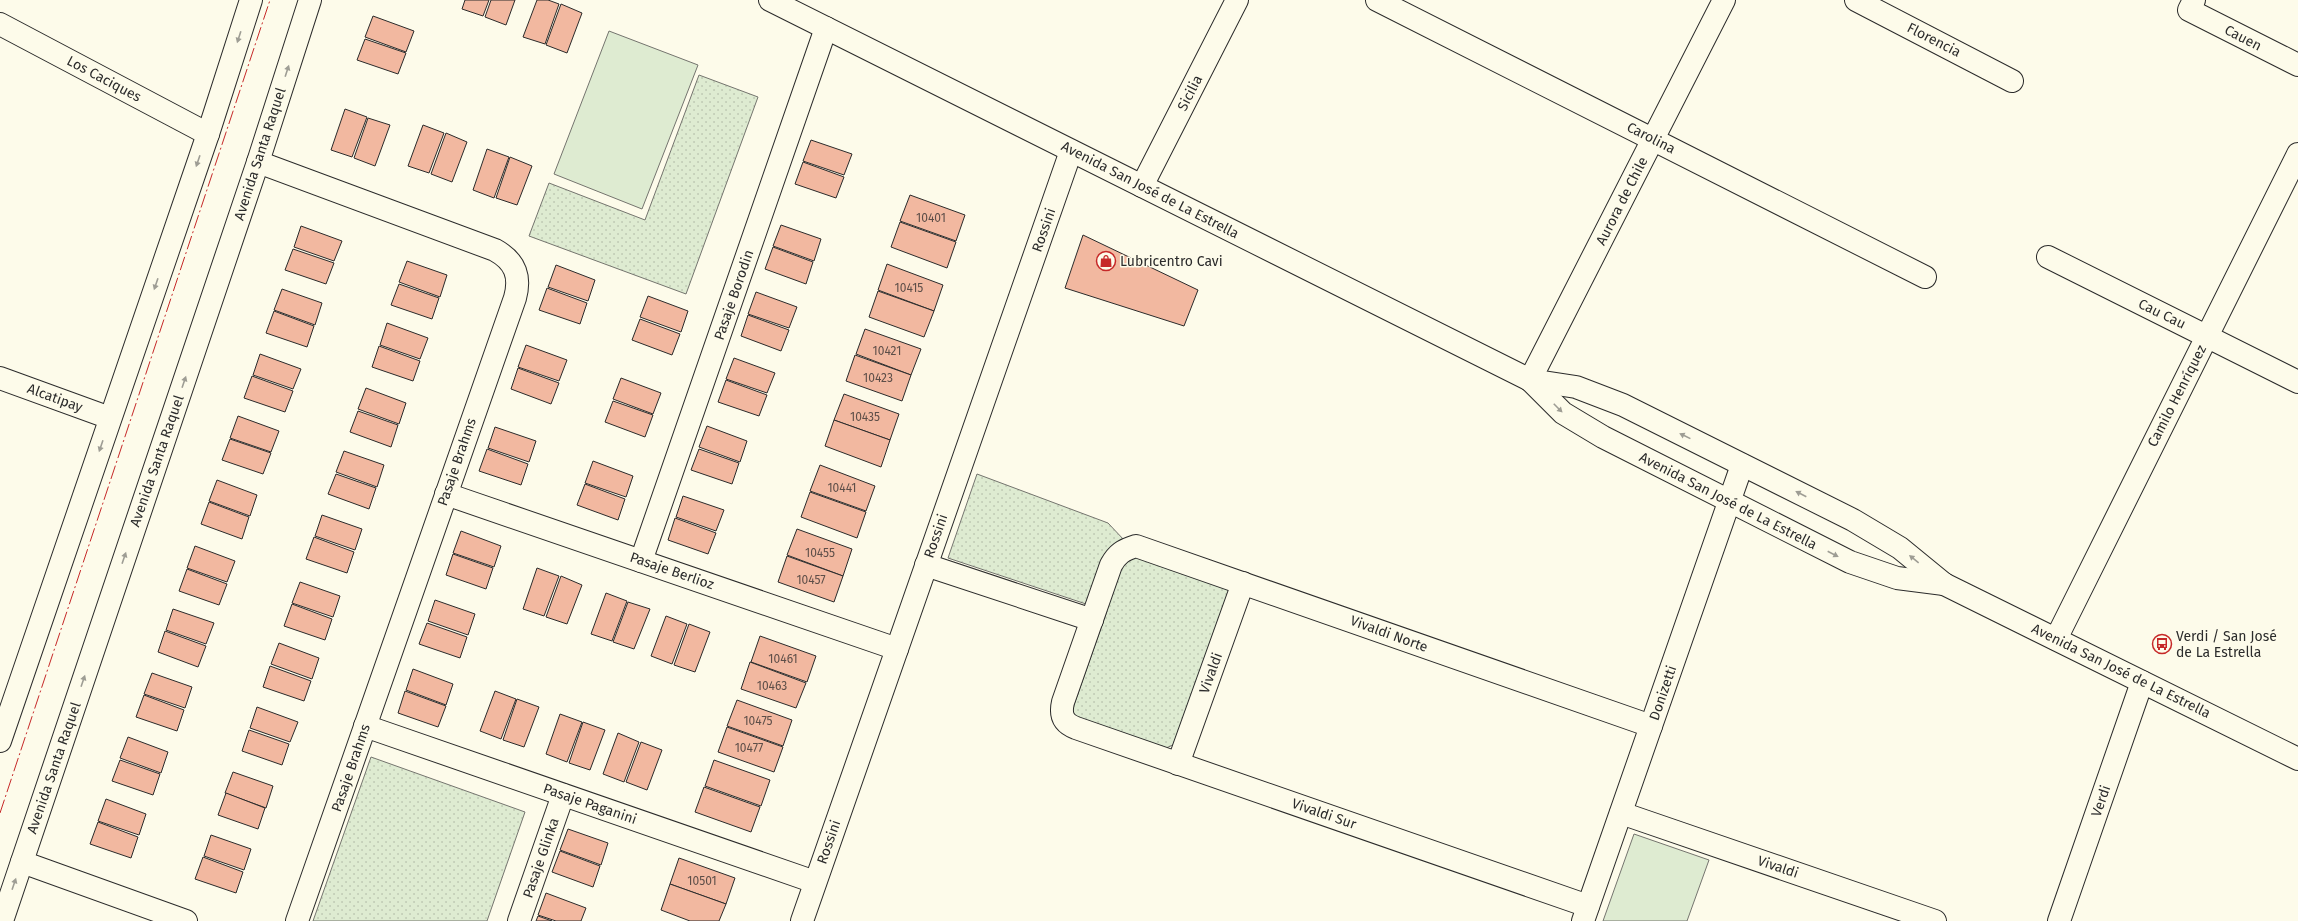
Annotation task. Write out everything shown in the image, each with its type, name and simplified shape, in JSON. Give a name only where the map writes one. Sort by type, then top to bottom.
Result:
[{"type":"street","points":[[0,741],[208,134],[251,0]]},
{"type":"street","name":"Avenida Santa Raquel","points":[[2,921],[258,162],[310,0]]},
{"type":"street","name":"Avenida San José de La Estrella","points":[[770,0],[1530,380],[1576,387],[1623,405],[1853,520],[1900,548],[1944,584],[2298,759]]},
{"type":"street","name":"Sicilia","points":[[1142,186],[1237,0]]},
{"type":"street","name":"Carolina","points":[[1377,0],[1925,277]]},
{"type":"street","name":"Aurora de Chile","points":[[1530,380],[1724,0]]},
{"type":"street","name":"Florencia","points":[[1856,0],[2012,81]]},
{"type":"street","name":"Cauen","points":[[2191,5],[2298,65]]},
{"type":"street","name":"Los Caciques","points":[[0,24],[208,134]]},
{"type":"street","name":"Pasaje Borodin","points":[[641,561],[826,28]]},
{"type":"street","name":"Rossini","points":[[802,921],[1072,151]]},
{"type":"street","name":"Camilo Henríquez","points":[[2056,639],[2298,154]]},
{"type":"street","name":"Pasaje Brahms","points":[[258,162],[495,250],[507,257],[515,268],[518,288],[297,921]]},
{"type":"street","name":"Cau Cau","points":[[2048,257],[2298,382]]},
{"type":"street","name":"Alcatipay","points":[[0,378],[110,418]]},
{"type":"street","name":"Avenida San José de La Estrella","points":[[1530,380],[1563,413],[1576,421],[1648,461],[1850,562],[1897,578],[1944,584]]},
{"type":"street","name":"Donizetti","points":[[1586,914],[1742,465]]},
{"type":"street","name":"Pasaje Berlioz","points":[[446,494],[897,649]]},
{"type":"street","name":"Vivaldi Norte","points":[[1092,620],[1116,556],[1126,549],[1136,546],[1651,726]]},
{"type":"street","points":[[926,565],[1092,620]]},
{"type":"street","name":"Vivaldi","points":[[1178,764],[1243,583]]},
{"type":"street","name":"Vivaldi Sur","points":[[1092,620],[1061,710],[1062,718],[1068,725],[1586,914]]},
{"type":"street","name":"Verdi","points":[[2059,921],[2142,682]]},
{"type":"street","name":"Pasaje Paganini","points":[[365,726],[815,882]]},
{"type":"street","name":"Pasaje Glinka","points":[[519,921],[563,795]]},
{"type":"street","name":"Vivaldi","points":[[1621,813],[1935,921]]},
{"type":"street","points":[[22,862],[186,921]]},
{"type":"green space","points":[[609,31],[698,65],[642,209],[554,174]]},
{"type":"green space","points":[[699,75],[758,97],[686,294],[529,236],[549,183],[645,220]]},
{"type":"green space","points":[[977,474],[1108,523],[1141,558],[1225,584],[1230,593],[1173,745],[1166,748],[1069,719],[1107,611],[948,558]]},
{"type":"green space","points":[[371,757],[525,812],[487,921],[313,921]]},
{"type":"green space","points":[[1634,834],[1709,860],[1687,921],[1603,921]]},
{"type":"building","points":[[465,0],[489,0],[483,16],[462,9]]},
{"type":"building","points":[[491,0],[515,0],[506,25],[485,17]]},
{"type":"building","points":[[537,0],[548,0],[559,4],[545,44],[523,37]]},
{"type":"building","points":[[561,4],[582,13],[567,53],[546,45]]},
{"type":"building","points":[[373,16],[414,31],[406,52],[365,37]]},
{"type":"building","points":[[365,39],[406,53],[398,74],[357,60]]},
{"type":"building","points":[[345,109],[367,117],[352,157],[331,150]]},
{"type":"building","points":[[368,118],[390,125],[375,166],[354,158]]},
{"type":"building","points":[[423,125],[444,133],[429,173],[408,166]]},
{"type":"building","points":[[446,133],[467,142],[452,182],[431,174]]},
{"type":"building","points":[[811,140],[852,154],[844,175],[803,161]]},
{"type":"building","points":[[487,149],[509,157],[494,198],[473,190]]},
{"type":"building","points":[[510,157],[532,166],[517,205],[496,198]]},
{"type":"building","points":[[803,162],[844,177],[836,198],[795,184]]},
{"type":"building","points":[[910,195],[965,215],[956,241],[900,221]]},
{"type":"building","points":[[900,222],[956,242],[947,268],[891,247]]},
{"type":"building","points":[[781,225],[821,239],[814,261],[773,246]]},
{"type":"building","points":[[301,226],[342,241],[334,261],[294,247]]},
{"type":"building","name":"Lubricentro Cavi","points":[[1083,235],[1198,290],[1184,326],[1065,288]]},
{"type":"building","points":[[773,247],[813,262],[806,284],[765,269]]},
{"type":"building","points":[[293,249],[334,263],[326,284],[285,270]]},
{"type":"building","points":[[407,261],[447,275],[440,297],[399,282]]},
{"type":"building","points":[[887,264],[943,285],[934,311],[878,290]]},
{"type":"building","points":[[556,265],[595,280],[588,301],[548,287]]},
{"type":"building","points":[[399,284],[439,298],[432,319],[391,305]]},
{"type":"building","points":[[547,288],[587,303],[580,324],[539,310]]},
{"type":"building","points":[[282,289],[322,303],[315,325],[274,310]]},
{"type":"building","points":[[878,291],[934,311],[924,337],[869,317]]},
{"type":"building","points":[[756,292],[797,307],[789,328],[748,314]]},
{"type":"building","points":[[648,296],[688,311],[681,332],[640,317]]},
{"type":"building","points":[[274,311],[314,326],[307,347],[266,333]]},
{"type":"building","points":[[748,315],[789,330],[781,351],[741,336]]},
{"type":"building","points":[[640,319],[680,334],[672,355],[632,340]]},
{"type":"building","points":[[387,323],[428,338],[420,359],[380,345]]},
{"type":"building","points":[[865,329],[921,349],[911,375],[856,354]]},
{"type":"building","points":[[526,345],[567,360],[559,381],[518,367]]},
{"type":"building","points":[[379,346],[420,361],[413,381],[372,367]]},
{"type":"building","points":[[260,354],[301,369],[293,389],[253,375]]},
{"type":"building","points":[[855,355],[911,375],[902,401],[846,381]]},
{"type":"building","points":[[734,358],[775,373],[767,393],[726,379]]},
{"type":"building","points":[[518,368],[559,383],[551,404],[511,389]]},
{"type":"building","points":[[252,376],[293,391],[285,412],[244,398]]},
{"type":"building","points":[[621,378],[661,393],[653,414],[613,399]]},
{"type":"building","points":[[726,380],[767,395],[759,416],[718,402]]},
{"type":"building","points":[[366,388],[406,403],[399,424],[358,409]]},
{"type":"building","points":[[844,394],[899,414],[890,440],[834,420]]},
{"type":"building","points":[[613,401],[653,415],[645,437],[605,422]]},
{"type":"building","points":[[358,411],[398,425],[391,447],[350,432]]},
{"type":"building","points":[[238,416],[279,431],[271,452],[230,438]]},
{"type":"building","points":[[834,420],[890,440],[881,467],[825,446]]},
{"type":"building","points":[[707,426],[747,441],[740,462],[699,447]]},
{"type":"building","points":[[495,427],[536,441],[529,462],[488,448]]},
{"type":"building","points":[[230,439],[271,453],[263,474],[222,460]]},
{"type":"building","points":[[487,449],[528,464],[521,485],[479,471]]},
{"type":"building","points":[[699,449],[739,463],[732,484],[691,470]]},
{"type":"building","points":[[344,451],[384,465],[377,487],[336,472]]},
{"type":"building","points":[[593,461],[633,476],[626,497],[585,483]]},
{"type":"building","points":[[820,465],[875,486],[866,511],[810,491]]},
{"type":"building","points":[[336,474],[376,488],[369,509],[328,494]]},
{"type":"building","points":[[217,480],[257,495],[250,516],[209,501]]},
{"type":"building","points":[[585,484],[625,499],[618,520],[577,505]]},
{"type":"building","points":[[810,492],[866,512],[857,538],[801,517]]},
{"type":"building","points":[[683,496],[724,510],[716,531],[676,517]]},
{"type":"building","points":[[209,502],[249,517],[242,539],[201,524]]},
{"type":"building","points":[[322,515],[362,529],[355,550],[315,536]]},
{"type":"building","points":[[675,518],[716,533],[708,554],[668,540]]},
{"type":"building","points":[[797,529],[852,549],[843,576],[787,555]]},
{"type":"building","points":[[461,531],[501,546],[494,567],[453,553]]},
{"type":"building","points":[[314,537],[354,552],[347,573],[306,559]]},
{"type":"building","points":[[195,546],[235,561],[227,582],[187,568]]},
{"type":"building","points":[[453,554],[493,568],[486,589],[446,575]]},
{"type":"building","points":[[787,556],[843,576],[834,602],[778,582]]},
{"type":"building","points":[[537,568],[559,576],[544,616],[523,609]]},
{"type":"building","points":[[187,569],[227,584],[219,605],[179,591]]},
{"type":"building","points":[[561,576],[582,585],[567,624],[546,617]]},
{"type":"building","points":[[300,582],[340,596],[333,617],[292,603]]},
{"type":"building","points":[[606,593],[627,601],[612,641],[591,634]]},
{"type":"building","points":[[435,600],[475,614],[468,635],[428,621]]},
{"type":"building","points":[[628,602],[650,609],[634,649],[613,642]]},
{"type":"building","points":[[292,604],[332,619],[325,640],[284,626]]},
{"type":"building","points":[[173,609],[214,623],[206,644],[166,630]]},
{"type":"building","points":[[666,616],[687,624],[672,664],[651,656]]},
{"type":"building","points":[[427,623],[467,637],[460,658],[419,644]]},
{"type":"building","points":[[689,624],[710,632],[695,672],[674,665]]},
{"type":"building","points":[[165,631],[206,646],[198,667],[158,652]]},
{"type":"building","points":[[760,636],[816,656],[807,682],[751,662]]},
{"type":"building","points":[[279,643],[319,658],[312,679],[271,664]]},
{"type":"building","points":[[750,662],[806,683],[796,708],[741,689]]},
{"type":"building","points":[[270,666],[311,681],[304,701],[263,687]]},
{"type":"building","points":[[413,669],[453,684],[446,705],[406,690]]},
{"type":"building","points":[[152,673],[192,687],[185,708],[144,694]]},
{"type":"building","points":[[405,691],[446,706],[438,727],[398,713]]},
{"type":"building","points":[[495,691],[516,699],[501,739],[480,731]]},
{"type":"building","points":[[144,695],[184,710],[177,731],[136,717]]},
{"type":"building","points":[[517,699],[539,707],[524,747],[503,740]]},
{"type":"building","points":[[737,700],[792,720],[783,746],[727,726]]},
{"type":"building","points":[[257,707],[298,722],[290,742],[250,728]]},
{"type":"building","points":[[560,714],[582,722],[567,762],[546,754]]},
{"type":"building","points":[[583,722],[605,730],[590,770],[569,763]]},
{"type":"building","points":[[727,727],[783,747],[774,772],[718,752]]},
{"type":"building","points":[[249,730],[289,744],[282,765],[242,751]]},
{"type":"building","points":[[618,733],[639,742],[624,782],[603,774]]},
{"type":"building","points":[[128,737],[168,752],[161,773],[120,758]]},
{"type":"building","points":[[641,742],[662,750],[647,790],[626,782]]},
{"type":"building","points":[[120,760],[160,774],[153,795],[112,781]]},
{"type":"building","points":[[714,760],[770,780],[761,806],[705,786]]},
{"type":"building","points":[[233,772],[273,786],[266,808],[225,793]]},
{"type":"building","points":[[704,787],[760,807],[751,832],[695,812]]},
{"type":"building","points":[[226,793],[265,808],[258,829],[218,815]]},
{"type":"building","points":[[106,799],[146,814],[139,835],[98,821]]},
{"type":"building","points":[[98,822],[138,837],[131,858],[90,844]]},
{"type":"building","points":[[568,829],[608,843],[601,865],[560,850]]},
{"type":"building","points":[[211,835],[251,849],[244,870],[204,856]]},
{"type":"building","points":[[560,851],[600,866],[593,887],[552,872]]},
{"type":"building","points":[[203,857],[243,872],[236,893],[195,879]]},
{"type":"building","points":[[679,858],[735,878],[726,904],[670,884]]},
{"type":"building","points":[[670,884],[726,904],[719,921],[690,921],[661,910]]},
{"type":"building","points":[[546,893],[586,908],[581,921],[556,921],[538,915]]},
{"type":"building","points":[[538,916],[552,921],[536,921]]},
{"type":"power","points":[[0,813],[270,0]]},
{"type":"place","name":"Lubricentro Cavi","points":[[1106,261]]},
{"type":"place","name":"Verdi / San José de La Estrella","points":[[2162,644]]}]
